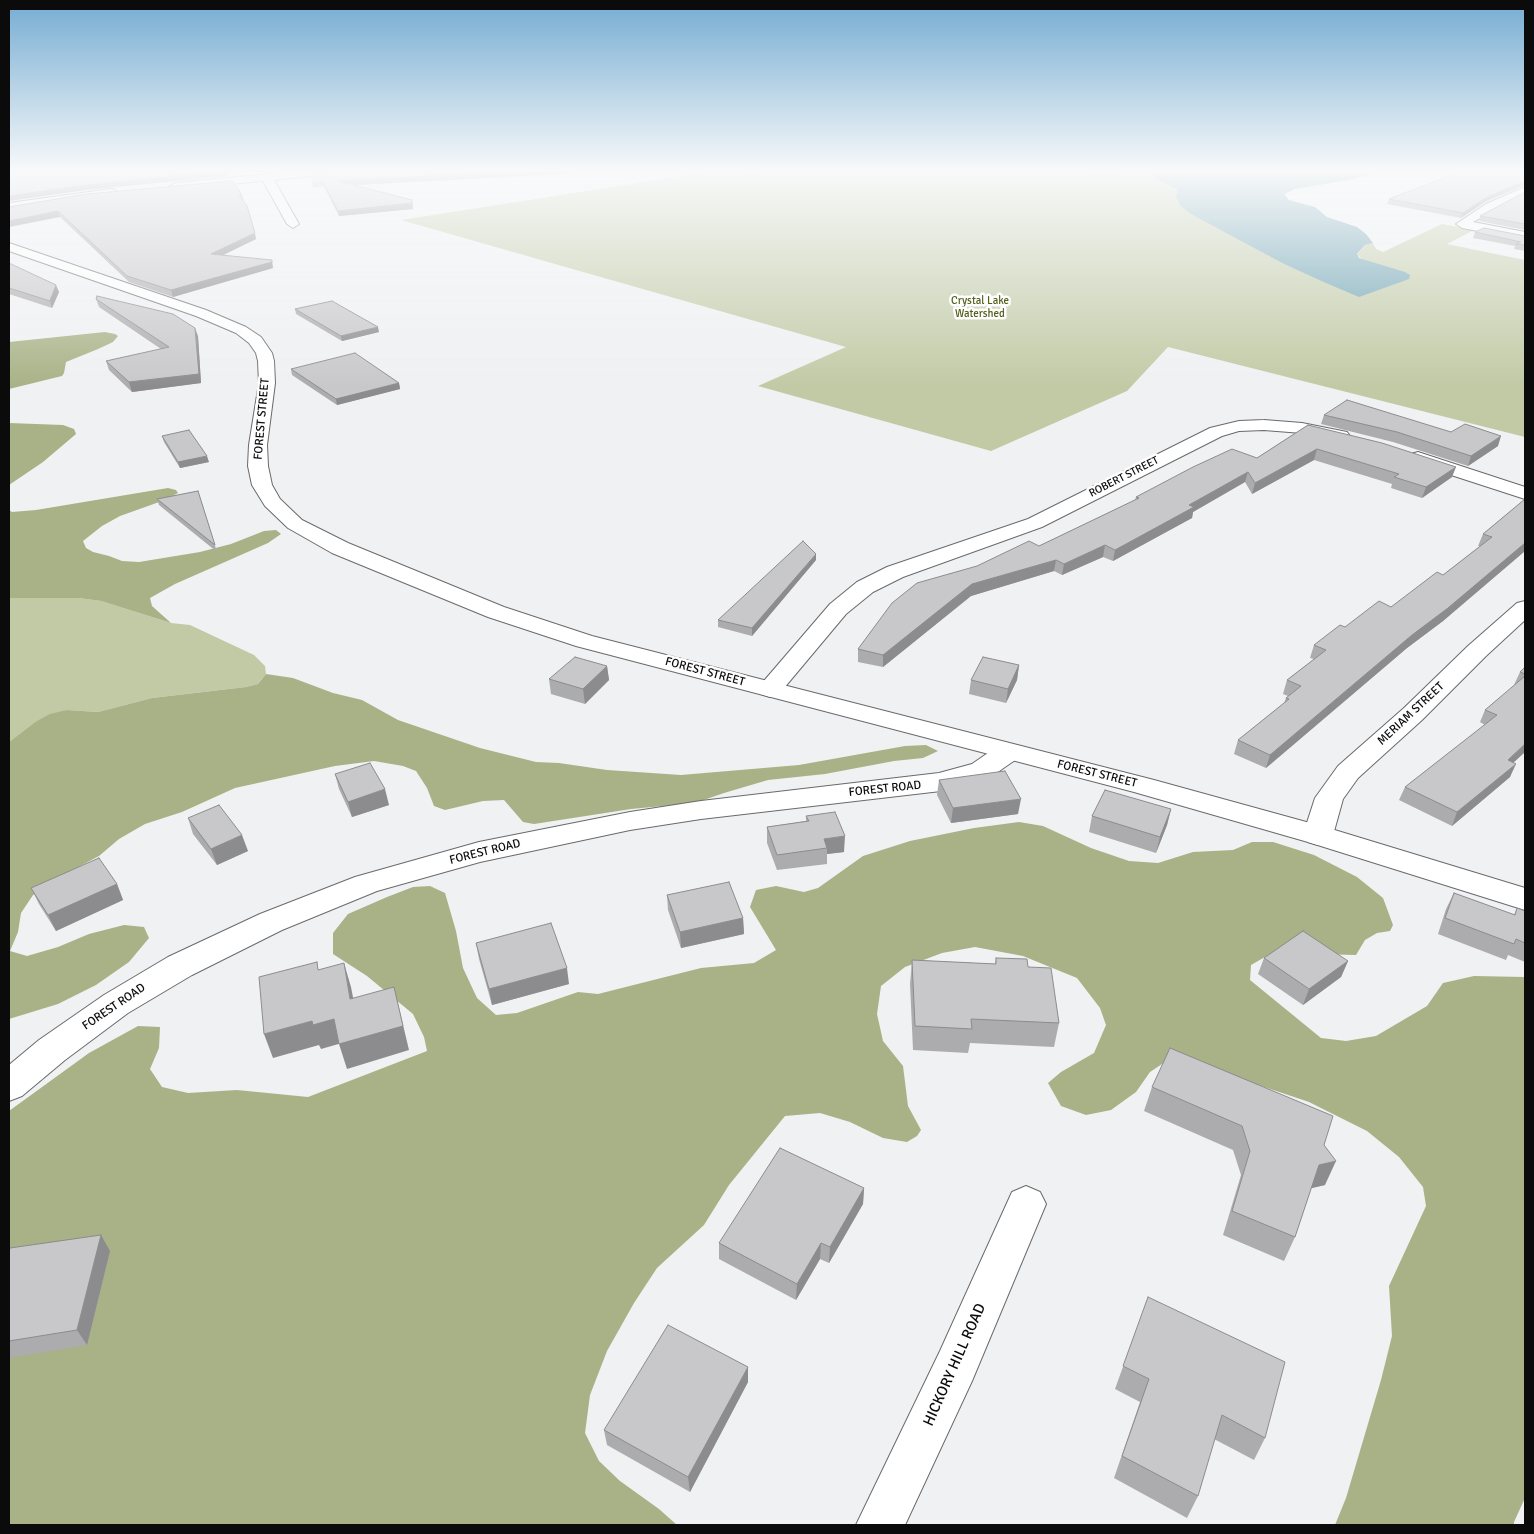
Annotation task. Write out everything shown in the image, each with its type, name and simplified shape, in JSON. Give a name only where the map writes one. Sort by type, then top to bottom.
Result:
[{"type":"street","name":"FOREST STREET","points":[[9,247],[209,316],[241,330],[255,340],[264,353],[266,361],[267,383],[258,445],[258,466],[262,486],[269,498],[284,514],[311,534],[416,580],[539,627],[584,641],[1144,786],[1318,834],[1525,899]]},
{"type":"street","name":"ROBERT STREET","points":[[770,689],[827,621],[865,587],[895,572],[1035,523],[1200,438],[1227,429],[1264,425],[1302,428],[1356,440]]},
{"type":"street","points":[[1404,454],[1525,493]]},
{"type":"street","name":"MERIAM STREET","points":[[1318,834],[1328,798],[1348,772],[1413,714],[1477,650],[1525,608]]},
{"type":"street","name":"FOREST ROAD","points":[[9,1086],[52,1050],[116,1004],[180,966],[271,922],[366,884],[479,852],[630,821],[701,810],[941,782],[982,770],[1008,752]]},
{"type":"street","name":"HICKORY HILL ROAD","points":[[880,1525],[956,1366],[1026,1204]]},
{"type":"green space","name":"Crystal Lake Watershed","points":[[484,244],[1248,244],[1284,264],[1345,290],[1365,261],[1357,255],[1365,245],[1373,244],[1376,249],[1383,252],[1401,244],[1448,244],[1525,260],[1525,437],[1168,347],[1127,391],[991,451],[758,386],[846,347]]},
{"type":"green space","points":[[105,332],[118,336],[113,342],[66,362],[62,376],[9,389],[9,342]]},
{"type":"green space","points":[[9,423],[63,425],[74,429],[76,434],[43,462],[9,485]]},
{"type":"green space","points":[[168,488],[176,490],[178,493],[162,501],[120,516],[102,526],[83,541],[86,548],[122,561],[139,562],[200,552],[231,544],[264,531],[276,530],[281,534],[268,543],[175,584],[150,598],[152,606],[171,623],[101,601],[79,598],[9,598],[9,510],[12,512],[36,510]]},
{"type":"green space","points":[[9,598],[79,598],[101,601],[171,623],[190,625],[254,655],[265,666],[266,674],[258,684],[246,687],[152,698],[98,712],[67,710],[35,722],[9,742]]},
{"type":"green space","points":[[266,674],[293,678],[333,693],[362,700],[398,720],[480,748],[536,762],[559,763],[607,770],[681,775],[799,765],[905,746],[926,745],[938,751],[923,758],[894,761],[825,774],[768,780],[695,803],[631,809],[534,824],[523,822],[504,800],[483,801],[445,810],[434,806],[427,788],[416,771],[403,766],[374,761],[335,766],[235,788],[182,812],[145,824],[119,839],[99,856],[67,873],[33,895],[21,913],[18,932],[10,951],[27,956],[58,947],[89,934],[124,925],[144,927],[149,938],[129,962],[96,985],[58,1004],[9,1019],[9,742],[35,722],[50,714],[67,710],[98,712],[152,698],[246,687],[258,684]]},
{"type":"green space","points":[[1019,822],[1043,826],[1091,848],[1129,861],[1158,863],[1193,852],[1233,850],[1252,842],[1273,842],[1314,855],[1357,877],[1383,898],[1393,925],[1390,931],[1377,933],[1365,940],[1356,955],[1272,953],[1251,965],[1250,980],[1321,1038],[1346,1041],[1376,1036],[1427,1006],[1443,983],[1474,976],[1525,977],[1525,1498],[1514,1525],[1335,1525],[1346,1498],[1392,1336],[1389,1286],[1426,1206],[1423,1187],[1399,1157],[1367,1131],[1309,1102],[1193,1063],[1165,1062],[1150,1072],[1136,1092],[1111,1110],[1086,1115],[1061,1106],[1048,1083],[1061,1072],[1094,1053],[1106,1025],[1100,1008],[1077,978],[1023,956],[975,947],[942,953],[905,967],[881,986],[877,1014],[883,1041],[903,1066],[908,1106],[921,1130],[917,1136],[907,1142],[883,1138],[850,1122],[820,1113],[785,1116],[729,1185],[704,1225],[657,1268],[634,1303],[607,1351],[590,1395],[585,1433],[599,1461],[620,1481],[659,1509],[677,1525],[9,1525],[9,1111],[89,1053],[138,1026],[160,1027],[159,1048],[150,1069],[162,1087],[188,1093],[237,1090],[308,1097],[427,1051],[424,1037],[413,1014],[367,976],[333,954],[333,933],[348,914],[387,897],[413,887],[430,886],[445,893],[456,931],[463,968],[477,998],[496,1015],[517,1013],[578,992],[598,994],[701,968],[754,963],[776,950],[750,907],[756,890],[776,886],[804,892],[818,888],[863,856],[910,841],[974,828]]},
{"type":"water","points":[[1246,244],[1371,244],[1365,245],[1357,254],[1359,258],[1410,275],[1409,279],[1359,297],[1284,264]]},
{"type":"building","points":[[93,244],[233,244],[211,254],[272,260],[272,262],[171,290],[127,276]]},
{"type":"building","points":[[9,263],[56,285],[50,301],[9,288]]},
{"type":"building","points":[[97,296],[173,314],[195,328],[199,374],[129,382],[106,361],[169,347],[96,299]]},
{"type":"building","points":[[332,301],[378,327],[341,336],[295,309]]},
{"type":"building","points":[[355,353],[399,383],[336,399],[291,369]]},
{"type":"building","points":[[1347,400],[1451,432],[1465,424],[1501,436],[1471,456],[1397,432],[1324,415]]},
{"type":"building","points":[[1308,425],[1382,443],[1456,467],[1426,487],[1394,477],[1399,474],[1317,449],[1255,483],[1248,472],[1189,505],[1194,507],[1115,550],[1105,545],[1064,564],[1056,560],[972,584],[883,655],[858,649],[892,603],[917,583],[977,566],[1029,541],[1039,546],[1139,498],[1136,497],[1232,449],[1257,458]]},
{"type":"building","points":[[189,430],[207,456],[178,462],[162,436]]},
{"type":"building","points":[[198,491],[215,545],[157,499]]},
{"type":"building","points":[[1525,499],[1525,543],[1448,608],[1412,635],[1270,755],[1238,740],[1289,699],[1286,698],[1301,686],[1287,680],[1326,650],[1314,645],[1340,625],[1345,627],[1379,601],[1391,607],[1437,572],[1443,575],[1492,537],[1483,534]]},
{"type":"building","points":[[803,541],[816,554],[752,628],[718,620]]},
{"type":"building","points":[[575,657],[607,666],[583,689],[549,679]]},
{"type":"building","points":[[983,657],[1019,665],[1008,689],[971,680]]},
{"type":"building","points":[[1525,667],[1525,674],[1520,672]]},
{"type":"building","points":[[1525,676],[1525,744],[1508,760],[1516,764],[1457,812],[1405,787],[1497,715],[1485,710]]},
{"type":"building","points":[[370,763],[385,789],[348,802],[335,774]]},
{"type":"building","points":[[1005,771],[1021,799],[953,808],[939,780]]},
{"type":"building","points":[[1105,790],[1171,809],[1160,837],[1092,816]]},
{"type":"building","points":[[219,805],[242,835],[211,849],[188,818]]},
{"type":"building","points":[[835,812],[845,836],[824,839],[827,848],[777,855],[767,827],[809,821],[806,816]]},
{"type":"building","points":[[99,858],[117,884],[48,915],[31,888]]},
{"type":"building","points":[[729,882],[743,918],[680,932],[667,895]]},
{"type":"building","points":[[1454,893],[1515,915],[1517,908],[1525,911],[1525,943],[1516,939],[1514,944],[1445,918]]},
{"type":"building","points":[[551,923],[567,968],[489,989],[476,943]]},
{"type":"building","points":[[1303,931],[1348,961],[1309,989],[1264,958]]},
{"type":"building","points":[[996,958],[1027,959],[1028,967],[1051,968],[1059,1023],[971,1019],[972,1029],[915,1026],[912,960],[996,964]]},
{"type":"building","points":[[317,962],[318,970],[344,963],[350,999],[394,987],[403,1026],[339,1044],[334,1019],[313,1025],[312,1021],[264,1034],[259,977]]},
{"type":"building","points":[[1170,1048],[1333,1116],[1324,1145],[1336,1161],[1319,1165],[1295,1237],[1232,1211],[1250,1151],[1242,1126],[1152,1087]]},
{"type":"building","points":[[780,1148],[864,1188],[830,1247],[821,1243],[797,1284],[719,1243]]},
{"type":"building","points":[[101,1235],[77,1330],[9,1341],[10,1248]]},
{"type":"building","points":[[1148,1297],[1285,1362],[1265,1438],[1222,1415],[1198,1496],[1122,1456],[1149,1379],[1123,1366]]},
{"type":"building","points":[[668,1325],[748,1367],[688,1477],[604,1430]]}]
